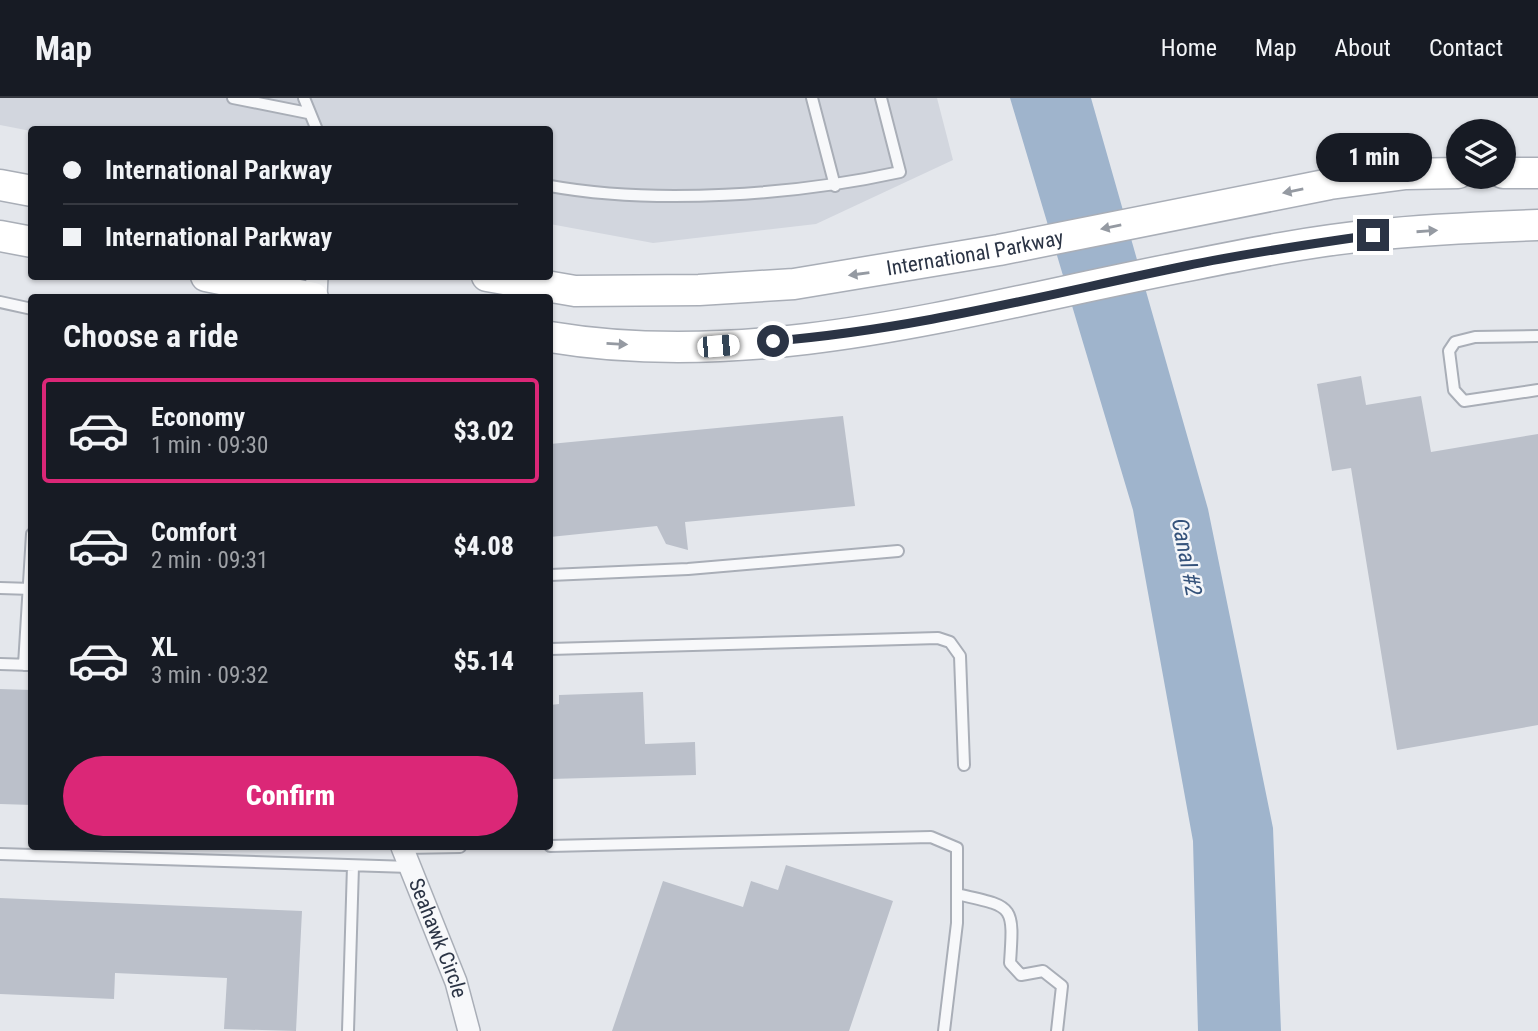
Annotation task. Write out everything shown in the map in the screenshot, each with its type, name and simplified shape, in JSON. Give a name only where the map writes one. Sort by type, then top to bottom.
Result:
[{"type":"main road","name":"International Parkway","points":[[510,280],[575,291],[699,290],[794,284],[999,250],[1330,184],[1406,174],[1446,173]]},
{"type":"main road","points":[[1516,173],[1538,173]]},
{"type":"main road","points":[[0,185],[28,190]]},
{"type":"main road","points":[[553,337],[581,342],[718,346],[829,336],[1014,302],[1189,265],[1373,235],[1538,225]]},
{"type":"main road","points":[[0,236],[28,241]]},
{"type":"main road","points":[[226,280],[294,294]]},
{"type":"street","name":"Seahawk Circle","points":[[405,854],[456,982],[470,1031]]},
{"type":"lane","points":[[233,98],[308,113]]},
{"type":"lane","points":[[304,98],[315,126]]},
{"type":"lane","points":[[812,98],[835,186]]},
{"type":"lane","points":[[553,186],[662,196],[835,186],[900,172],[881,98]]},
{"type":"lane","points":[[0,303],[28,308]]},
{"type":"lane","points":[[1538,336],[1475,337],[1455,342],[1449,351],[1454,390],[1464,401],[1538,390]]},
{"type":"lane","points":[[553,575],[688,569],[898,551]]},
{"type":"lane","points":[[0,588],[28,589]]},
{"type":"lane","points":[[553,649],[938,638],[950,642],[960,656],[964,765]]},
{"type":"lane","points":[[0,664],[28,665]]},
{"type":"lane","points":[[553,846],[931,837],[957,848],[957,923],[944,1031]]},
{"type":"lane","points":[[0,854],[98,852],[353,866],[436,850]]},
{"type":"lane","points":[[348,1031],[353,866]]},
{"type":"lane","points":[[957,894],[998,903],[1010,912],[1013,924],[1010,963],[1021,975],[1043,971],[1062,986],[1058,1031]]},
{"type":"shaded area","points":[[0,98],[937,98],[953,160],[816,224],[653,243],[553,225],[553,126],[28,126],[28,130],[0,125]]},
{"type":"water","name":"Canal #2","points":[[1010,98],[1091,98],[1208,509],[1273,828],[1281,1031],[1198,1031],[1193,841],[1133,510]]},
{"type":"building","points":[[1361,376],[1366,405],[1421,396],[1431,452],[1538,434],[1538,725],[1397,750],[1351,468],[1332,471],[1317,384]]},
{"type":"building","points":[[843,416],[855,506],[685,522],[688,550],[666,544],[657,526],[553,537],[553,444]]},
{"type":"building","points":[[0,689],[28,690],[28,805],[0,804]]},
{"type":"building","points":[[643,692],[645,744],[695,742],[696,775],[553,779],[553,705],[559,704],[559,695]]},
{"type":"building","points":[[786,865],[893,901],[849,1031],[612,1031],[663,881],[743,907],[751,881],[778,890]]},
{"type":"building","points":[[0,898],[302,911],[296,1031],[224,1029],[227,978],[115,973],[114,999],[0,994]]},
{"type":"route","points":[[773,341],[829,336],[1014,302],[1189,265],[1373,235]]}]
